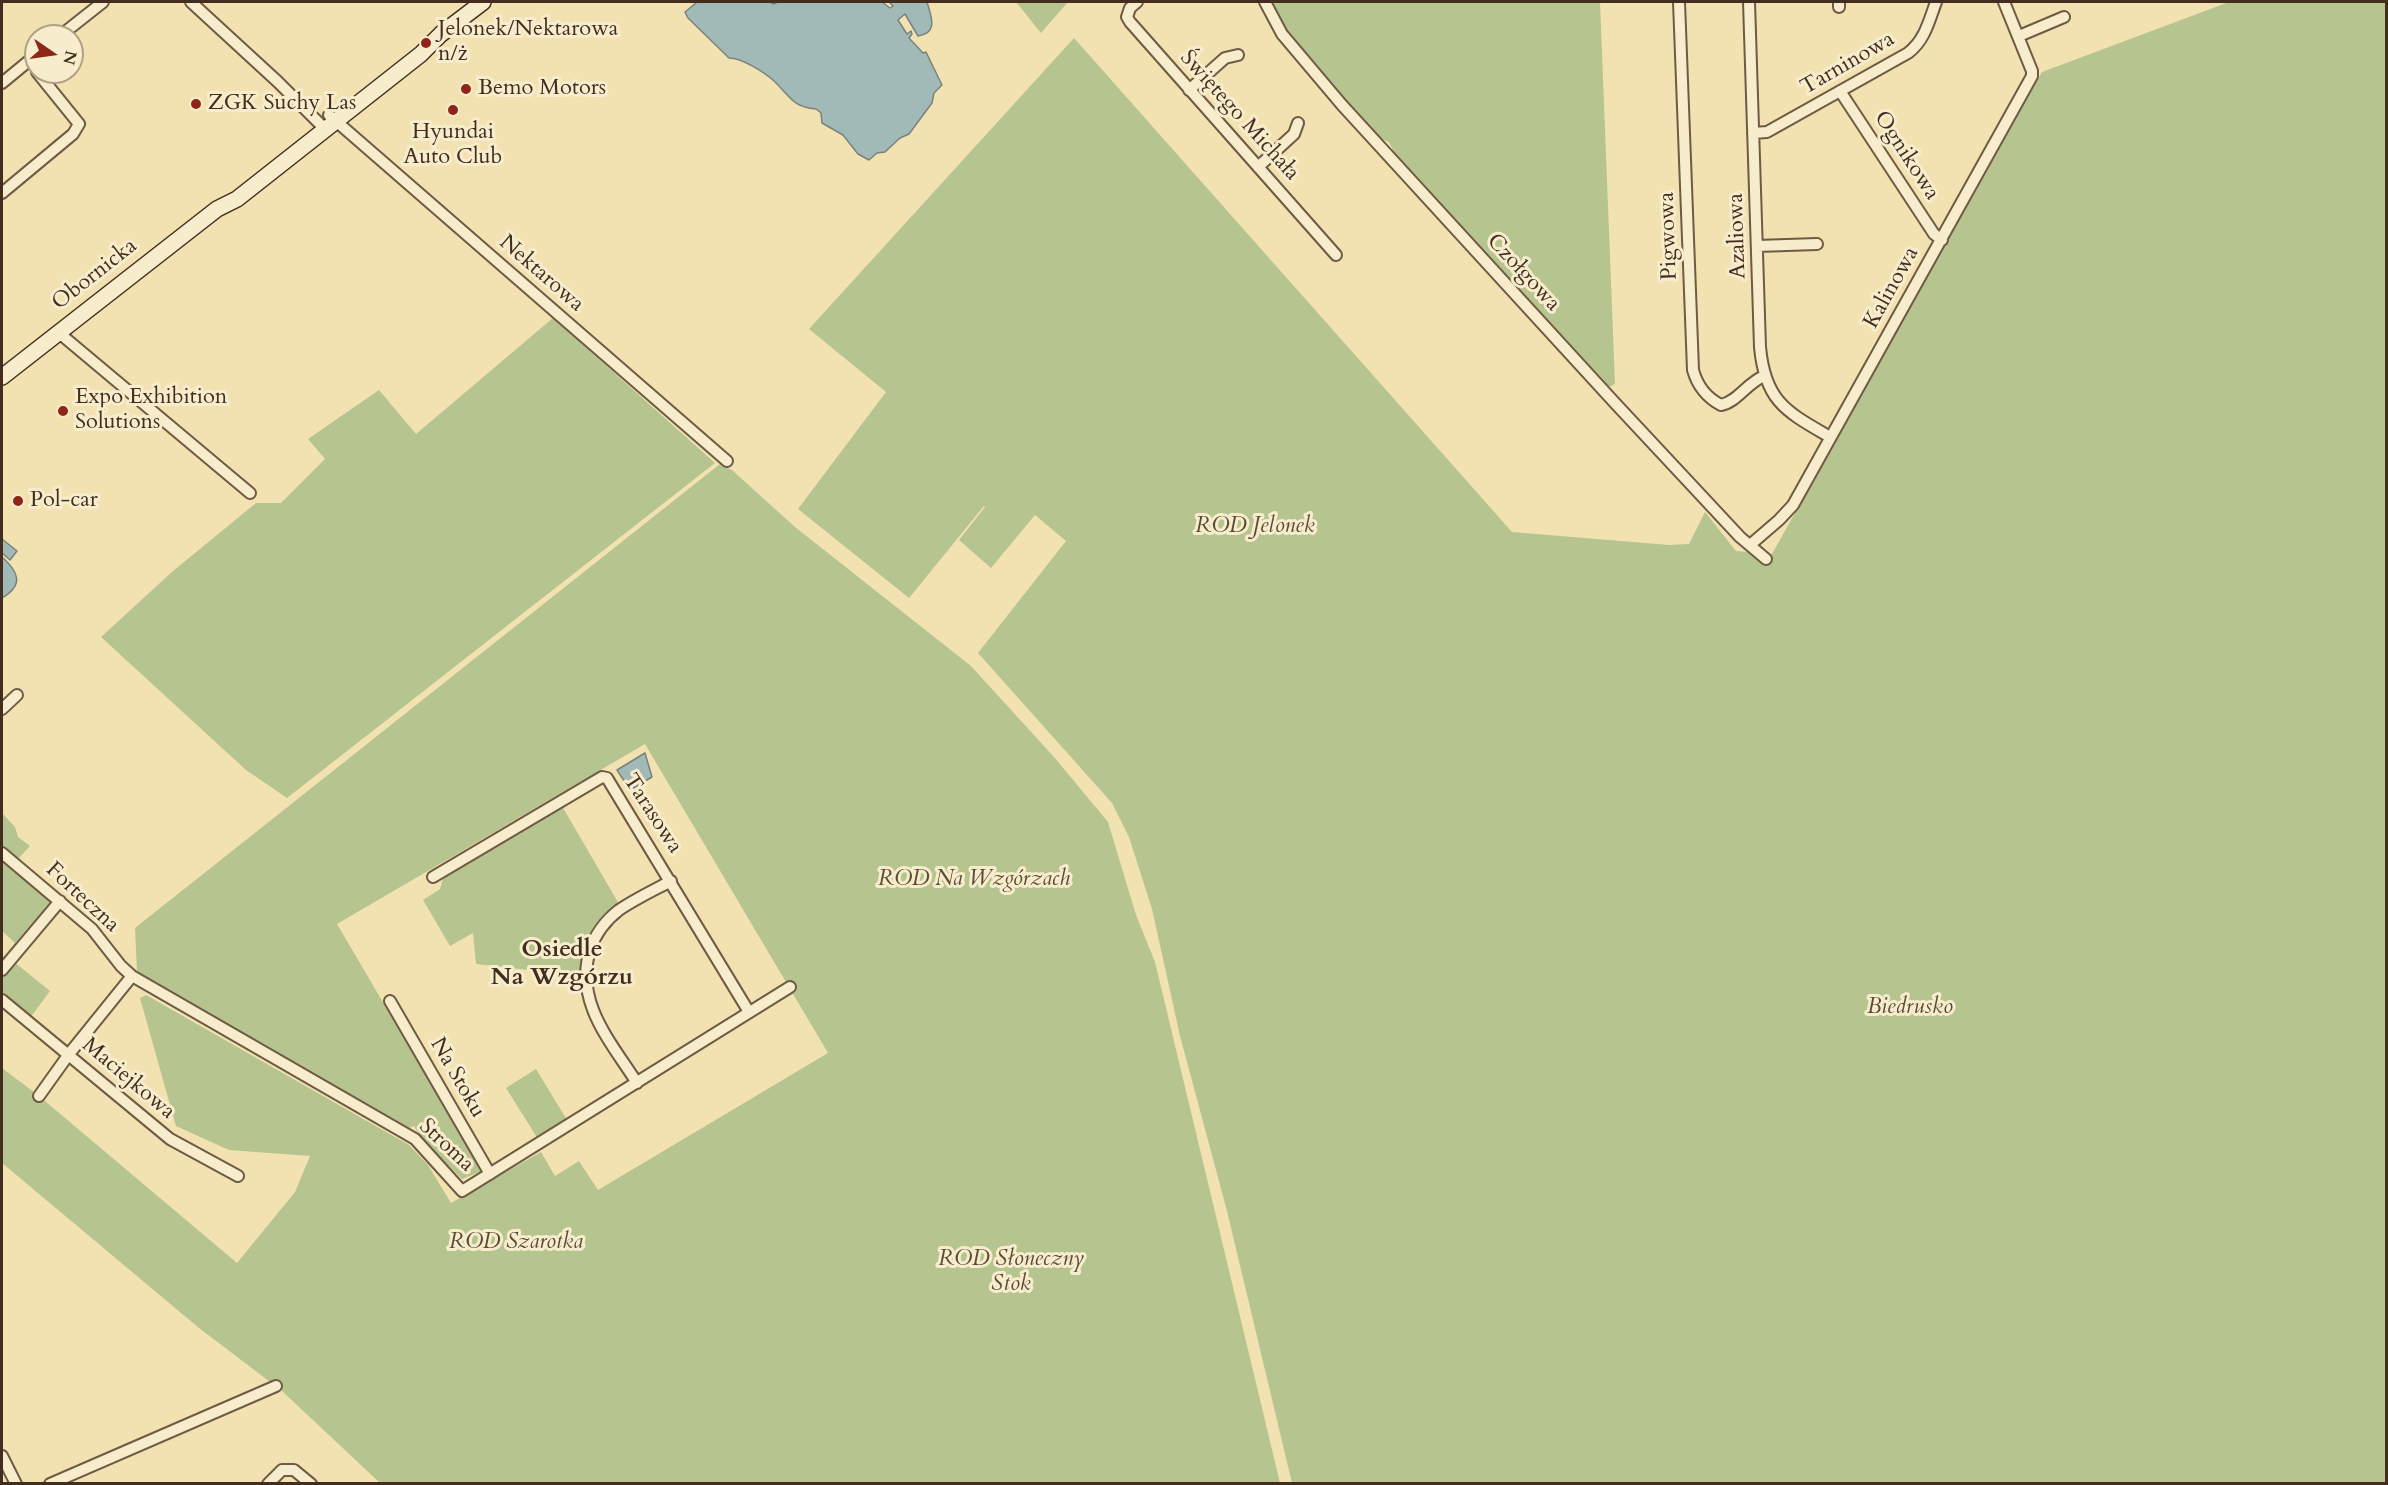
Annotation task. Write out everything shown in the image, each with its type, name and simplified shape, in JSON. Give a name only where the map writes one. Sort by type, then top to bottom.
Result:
[{"type":"main road","name":"Obornicka","points":[[2,377],[217,209],[237,199],[328,122],[421,54],[441,34],[483,2]]},
{"type":"street","points":[[75,24],[103,2]]},
{"type":"street","name":"Nektarowa","points":[[191,2],[328,122],[727,461]]},
{"type":"street","name":"Świętego Michała","points":[[1137,2],[1128,11],[1128,19],[1336,255]]},
{"type":"street","name":"Czołgowa","points":[[1265,2],[1282,34],[1342,105],[1614,402],[1766,559]]},
{"type":"street","name":"Pigwowa","points":[[1679,2],[1693,370],[1696,381],[1713,401],[1721,405],[1729,403],[1752,381],[1764,376]]},
{"type":"street","name":"Azaliowa","points":[[1749,2],[1760,347],[1764,376],[1768,387],[1784,408],[1830,438]]},
{"type":"street","name":"Tarninowa","points":[[1754,133],[1767,132],[1918,45],[1924,36],[1936,2]]},
{"type":"street","name":"Kalinowa","points":[[1750,545],[1779,520],[1792,505],[2032,76],[2019,36],[2004,2]]},
{"type":"street","points":[[2019,36],[2064,17]]},
{"type":"street","points":[[1189,90],[1225,58],[1238,55]]},
{"type":"street","points":[[2,83],[24,65]]},
{"type":"street","points":[[2,193],[73,134],[79,124],[47,84]]},
{"type":"street","name":"Ognikowa","points":[[1840,91],[1934,234],[1942,240]]},
{"type":"street","points":[[1258,167],[1294,134],[1298,123]]},
{"type":"street","points":[[1757,246],[1817,244]]},
{"type":"street","points":[[58,332],[250,492]]},
{"type":"street","points":[[2,709],[17,695]]},
{"type":"street","name":"Tarasowa","points":[[433,877],[602,777],[611,781],[749,1012]]},
{"type":"street","name":"Forteczna","points":[[2,853],[92,930],[132,976]]},
{"type":"street","points":[[637,1083],[590,1006],[585,983],[586,963],[592,945],[608,920],[619,910],[671,881]]},
{"type":"street","points":[[2,970],[60,901]]},
{"type":"street","points":[[39,1096],[69,1054],[132,976]]},
{"type":"street","name":"Stroma","points":[[132,976],[415,1139],[462,1191],[790,987]]},
{"type":"street","name":"Maciejkowa","points":[[2,1000],[170,1139],[238,1176]]},
{"type":"street","name":"Na Stoku","points":[[390,1001],[490,1174]]},
{"type":"street","points":[[50,1484],[276,1386]]},
{"type":"street","points":[[2,1456],[16,1484]]},
{"type":"street","points":[[268,1484],[282,1470],[294,1470],[311,1484]]},
{"type":"green space","points":[[1016,2],[1068,2],[1041,33]]},
{"type":"green space","points":[[1268,2],[1600,2],[1615,384],[1607,388],[1398,160],[1389,142],[1380,138],[1345,103],[1286,33]]},
{"type":"green space","name":"Biedrusko","points":[[2229,2],[2386,2],[2386,1483],[1292,1483],[1227,1211],[1180,1036],[1152,909],[1129,837],[1112,803],[978,653],[1066,541],[1035,515],[991,568],[959,540],[984,506],[909,598],[798,509],[886,392],[809,329],[1074,38],[1512,532],[1669,545],[1689,544],[1705,512],[1736,551],[1772,554],[2042,72]]},
{"type":"green space","points":[[553,318],[715,463],[287,798],[246,770],[101,637],[173,571],[256,503],[281,503],[325,459],[308,439],[379,390],[416,434]]},
{"type":"green space","points":[[720,464],[732,470],[795,527],[971,666],[1054,757],[1108,822],[1136,915],[1155,962],[1280,1483],[380,1483],[282,1391],[199,1328],[2,1163],[2,1068],[39,1096],[237,1263],[295,1192],[310,1156],[229,1150],[176,1126],[140,998],[146,995],[409,1145],[428,1165],[451,1203],[541,1152],[555,1176],[579,1161],[598,1190],[828,1053],[645,744],[337,924],[482,1171],[462,1179],[421,1138],[414,1126],[409,1128],[137,972],[135,928]]},
{"type":"green space","points":[[562,806],[619,904],[596,927],[587,945],[579,976],[476,964],[473,933],[450,946],[423,900],[440,889],[444,875]]},
{"type":"green space","points":[[2,813],[15,827],[18,837],[30,846],[18,859],[2,846]]},
{"type":"green space","points":[[2,862],[47,898],[50,906],[2,966],[2,958],[15,943],[2,931]]},
{"type":"green space","points":[[13,961],[50,991],[30,1018],[2,995],[2,973]]},
{"type":"green space","points":[[536,1069],[567,1120],[538,1139],[506,1088]]},
{"type":"water","points":[[697,2],[770,2],[773,4],[776,2],[882,2],[890,8],[893,6],[889,2],[927,2],[932,23],[931,28],[925,34],[918,36],[905,14],[898,20],[907,34],[911,31],[909,38],[923,53],[926,52],[942,85],[934,93],[932,103],[909,134],[900,138],[885,152],[877,153],[869,160],[858,154],[843,135],[822,123],[821,113],[816,109],[796,103],[774,81],[753,66],[729,58],[688,18],[685,12]]},
{"type":"water","points":[[2,539],[17,551],[10,560],[2,553]]},
{"type":"water","points":[[2,557],[17,578],[14,588],[2,598]]},
{"type":"water","points":[[645,753],[652,777],[630,790],[617,770]]},
{"type":"place","name":"Jelonek/Nektarowa n/ż","points":[[426,43]]},
{"type":"place","name":"Bemo Motors","points":[[466,89]]},
{"type":"place","name":"ZGK Suchy Las","points":[[196,104]]},
{"type":"place","name":"Hyundai Auto Club","points":[[453,110]]},
{"type":"place","name":"Expo Exhibition Solutions","points":[[63,411]]},
{"type":"place","name":"Pol-car","points":[[18,501]]},
{"type":"district","name":"Osiedle Na Wzgórzu","points":[[562,964]]},
{"type":"park label","name":"ROD Jelonek","points":[[1255,527]]},
{"type":"park label","name":"ROD Na Wzgórzach","points":[[974,880]]},
{"type":"park label","name":"ROD Szarotka","points":[[516,1243]]},
{"type":"park label","name":"ROD Słoneczny Stok","points":[[1011,1272]]}]
